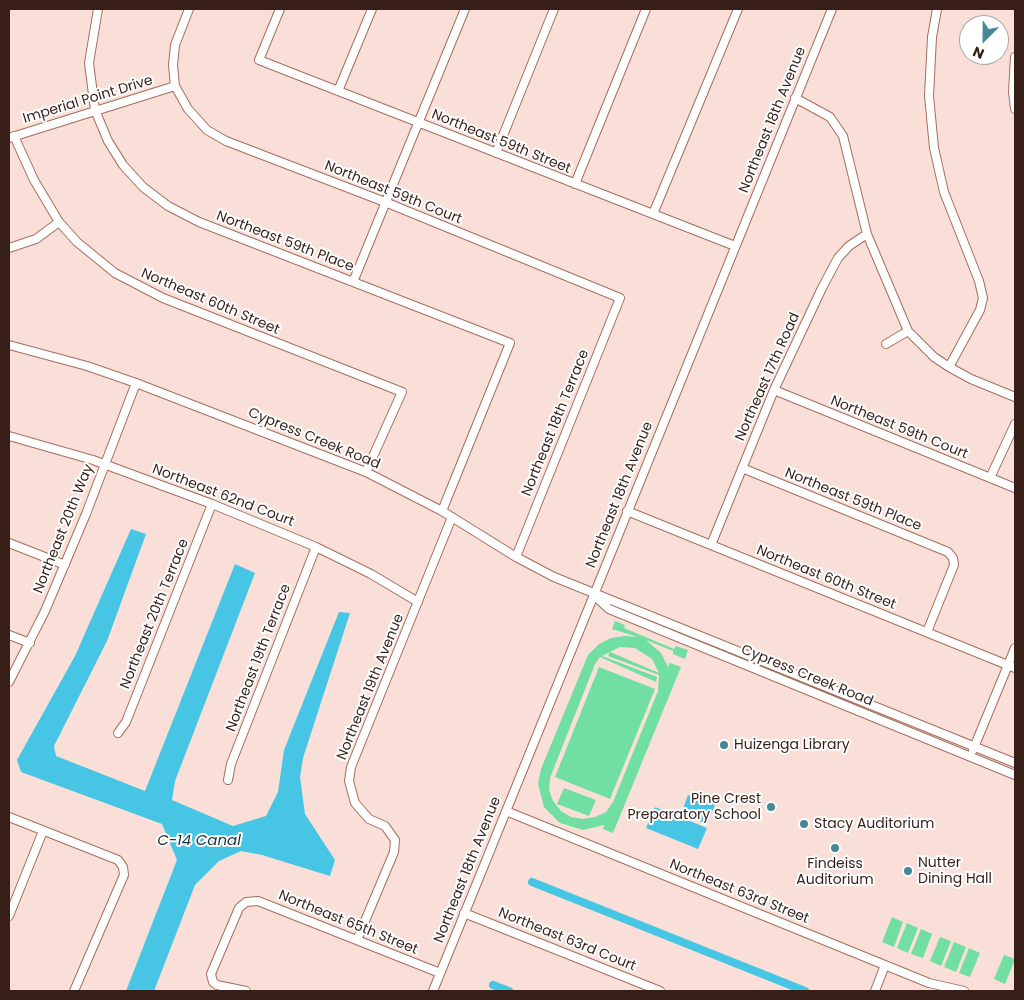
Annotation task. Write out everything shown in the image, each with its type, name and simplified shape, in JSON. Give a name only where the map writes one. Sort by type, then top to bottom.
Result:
[{"type":"street","name":"Northeast 59th Place","points":[[98,9],[90,63],[95,110],[108,141],[123,165],[143,187],[168,206],[199,222],[510,343],[442,511]]},
{"type":"street","points":[[175,86],[175,45],[189,9]]},
{"type":"street","name":"Northeast 59th Street","points":[[280,9],[259,60],[735,246]]},
{"type":"street","points":[[338,91],[372,9]]},
{"type":"street","points":[[353,282],[465,9]]},
{"type":"street","points":[[496,153],[554,9]]},
{"type":"street","points":[[575,184],[646,9]]},
{"type":"street","points":[[654,214],[738,9]]},
{"type":"street","name":"Northeast 18th Avenue","points":[[433,991],[832,9]]},
{"type":"street","points":[[937,9],[932,37],[929,96],[934,148],[944,192],[979,281],[983,298],[980,310],[949,367]]},
{"type":"street","points":[[1015,57],[1015,109]]},
{"type":"street","name":"Imperial Point Drive","points":[[12,137],[175,86]]},
{"type":"street","name":"Northeast 59th Court","points":[[175,86],[188,109],[207,130],[226,141],[385,202],[620,298]]},
{"type":"street","points":[[795,98],[830,117],[844,136],[867,234],[908,331],[934,357],[949,367],[971,379],[1015,397]]},
{"type":"street","name":"Northeast 60th Street","points":[[12,137],[34,180],[59,222],[94,257],[115,274],[139,287],[402,392],[366,472]]},
{"type":"street","points":[[9,248],[36,239],[59,222]]},
{"type":"street","name":"Northeast 17th Road","points":[[710,545],[774,390],[838,258],[849,246],[867,234]]},
{"type":"street","name":"Northeast 18th Terrace","points":[[516,557],[620,298]]},
{"type":"street","points":[[886,344],[908,331]]},
{"type":"street","name":"Cypress Creek Road","points":[[9,345],[87,366],[136,383],[366,472],[442,511],[516,557],[594,595],[613,599],[1015,763]]},
{"type":"street","name":"Northeast 20th Way","points":[[9,682],[30,643],[65,565],[136,383]]},
{"type":"street","name":"Northeast 59th Court","points":[[774,390],[1015,488]]},
{"type":"street","points":[[990,478],[1015,424]]},
{"type":"street","name":"Northeast 62nd Court","points":[[9,436],[104,464],[212,504],[316,547],[371,574],[418,602]]},
{"type":"street","name":"Northeast 59th Place","points":[[742,468],[948,552],[953,558],[954,565],[926,632]]},
{"type":"street","name":"Northeast 20th Terrace","points":[[118,733],[126,722],[212,504]]},
{"type":"street","name":"Northeast 60th Street","points":[[627,511],[1012,667]]},
{"type":"street","name":"Northeast 19th Avenue","points":[[357,940],[394,852],[395,840],[392,832],[385,826],[369,820],[359,810],[351,792],[349,781],[351,767],[452,517]]},
{"type":"street","points":[[9,543],[65,565]]},
{"type":"street","name":"Northeast 19th Terrace","points":[[228,780],[231,764],[316,547]]},
{"type":"street","name":"Cypress Creek Road","points":[[594,595],[609,609],[1015,774]]},
{"type":"street","points":[[9,634],[30,643]]},
{"type":"street","points":[[971,756],[1012,667],[1015,648]]},
{"type":"street","name":"Northeast 63rd Street","points":[[506,811],[929,983],[964,991]]},
{"type":"street","points":[[9,817],[118,860],[123,866],[124,875],[74,991]]},
{"type":"street","points":[[9,916],[43,831]]},
{"type":"street","name":"Northeast 65th Street","points":[[246,991],[217,985],[213,982],[211,974],[239,908],[246,902],[258,901],[440,973]]},
{"type":"street","name":"Northeast 63rd Court","points":[[464,913],[660,991]]},
{"type":"street","points":[[875,991],[885,965]]},
{"type":"green space","points":[[615,621],[625,625],[624,628],[674,649],[676,646],[688,650],[685,659],[673,654],[673,651],[646,640],[661,653],[668,667],[670,663],[681,667],[613,833],[603,829],[604,825],[583,830],[560,823],[544,807],[538,784],[541,769],[588,655],[599,644],[611,638],[638,637],[612,629]],"holes":[[[620,647],[635,648],[652,659],[659,673],[610,652]],[[610,652],[608,656],[659,675],[658,691],[613,802],[606,812],[595,817],[583,819],[571,817],[561,811],[553,801],[549,790],[550,778],[595,664],[600,657],[656,682],[657,677],[602,656]]]},
{"type":"green space","points":[[599,667],[655,689],[610,799],[555,777]]},
{"type":"green space","points":[[564,788],[596,800],[589,816],[557,804]]},
{"type":"green space","points":[[892,917],[903,922],[894,947],[882,942]]},
{"type":"green space","points":[[907,923],[918,928],[908,953],[897,948]]},
{"type":"green space","points":[[921,929],[932,934],[923,958],[911,954]]},
{"type":"green space","points":[[940,937],[951,941],[941,966],[930,961]]},
{"type":"green space","points":[[954,942],[966,947],[956,972],[944,967]]},
{"type":"green space","points":[[969,948],[980,953],[970,977],[959,973]]},
{"type":"green space","points":[[1004,955],[1015,959],[1005,984],[994,979]]},
{"type":"water","name":"C-14 Canal","points":[[131,529],[146,534],[107,641],[54,746],[56,756],[145,791],[235,564],[255,573],[175,781],[172,800],[233,826],[266,816],[278,792],[284,750],[339,612],[350,613],[303,758],[300,777],[305,814],[335,860],[330,876],[262,855],[241,851],[219,861],[195,885],[154,991],[126,991],[177,860],[162,824],[21,772],[17,760],[75,656]]},
{"type":"water","points":[[698,793],[717,800],[707,824],[689,817],[691,812],[683,809],[688,795],[696,798]]},
{"type":"water","points":[[655,807],[707,828],[698,849],[646,828]]},
{"type":"waterway","points":[[532,882],[805,991]]},
{"type":"waterway","points":[[493,985],[509,991]]},
{"type":"place","name":"Huizenga Library","points":[[724,745]]},
{"type":"place","name":"Pine Crest Preparatory School","points":[[771,807]]},
{"type":"place","name":"Stacy Auditorium","points":[[804,824]]},
{"type":"place","name":"Findeiss Auditorium","points":[[835,848]]},
{"type":"place","name":"Nutter Dining Hall","points":[[908,871]]}]
